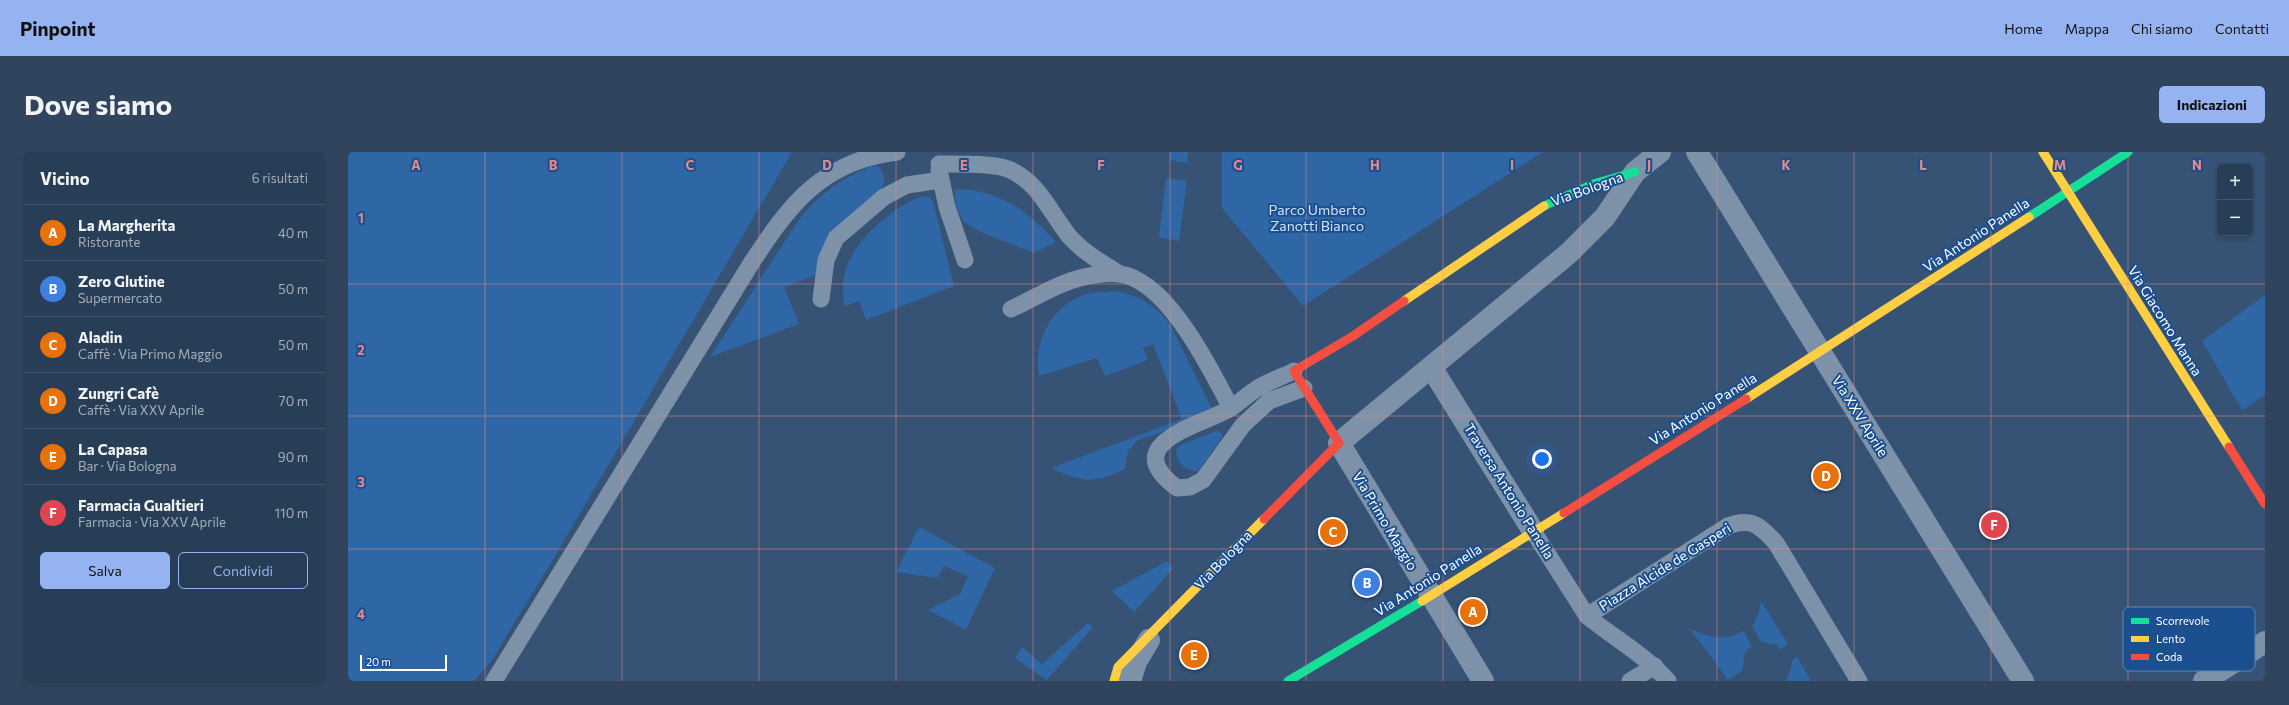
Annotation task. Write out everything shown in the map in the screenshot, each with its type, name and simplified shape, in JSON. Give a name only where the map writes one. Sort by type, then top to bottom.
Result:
[{"type":"street","points":[[1636,172],[1660,152]]},
{"type":"street","name":"Via XXV Aprile","points":[[1697,152],[2023,681]]},
{"type":"street","name":"Via Giacomo Manna","points":[[2043,152],[2265,504]]},
{"type":"street","name":"Via Antonio Panella","points":[[1288,681],[1430,596],[1533,530],[1821,353],[2128,152]]},
{"type":"street","name":"Via Bologna","points":[[1114,681],[1118,666],[1338,443],[1569,253],[1605,217],[1636,172]]},
{"type":"street","name":"Via Bologna","points":[[1294,371],[1353,336],[1547,204],[1593,184],[1636,172]]},
{"type":"street","name":"Traversa Antonio Panella","points":[[1431,367],[1533,530]]},
{"type":"street","points":[[1294,371],[1338,443]]},
{"type":"street","name":"Via Primo Maggio","points":[[1338,443],[1483,681]]},
{"type":"street","points":[[1130,681],[1136,662],[1155,630]]},
{"type":"street","points":[[2255,648],[2265,642]]},
{"type":"street","points":[[2204,681],[2220,671]]},
{"type":"lane","points":[[494,681],[752,262],[784,215],[813,186],[839,169],[862,159],[897,152]]},
{"type":"lane","points":[[939,165],[965,260]]},
{"type":"lane","points":[[821,299],[826,260],[836,238],[884,197],[939,165],[1007,168],[1022,177],[1043,197],[1069,235],[1086,252],[1120,274],[1136,280],[1158,296],[1175,312],[1204,356],[1231,408]]},
{"type":"lane","points":[[1011,309],[1076,279],[1094,275],[1120,274]]},
{"type":"lane","points":[[1294,371],[1259,387],[1231,408],[1174,435],[1159,448],[1156,459],[1157,469],[1176,488],[1190,487],[1203,480],[1243,425],[1269,401],[1304,388]]},
{"type":"lane","name":"Piazza Alcide de Gasperi","points":[[1668,681],[1655,666],[1614,638],[1587,616],[1728,526],[1739,522],[1752,523],[1762,529],[1776,543],[1858,681]]},
{"type":"lane","name":"Traversa Antonio Panella","points":[[1533,530],[1587,616]]},
{"type":"lane","points":[[1630,681],[1655,666]]},
{"type":"green space","points":[[348,152],[792,152],[552,561],[492,660],[474,681],[348,681]]},
{"type":"green space","points":[[1170,152],[1188,152],[1187,163],[1169,160]]},
{"type":"green space","name":"Parco Umberto Zanotti Bianco","points":[[1222,152],[1543,152],[1303,306],[1222,208]]},
{"type":"green space","points":[[871,166],[878,166],[882,171],[884,175],[883,186],[819,274],[784,287],[799,324],[710,357],[806,211],[822,195],[839,182]]},
{"type":"green space","points":[[1166,178],[1187,181],[1179,241],[1159,237]]},
{"type":"green space","points":[[956,189],[986,193],[1012,204],[1035,221],[1056,242],[1034,253],[992,237],[968,225],[962,218],[957,208],[955,198]]},
{"type":"green space","points":[[928,196],[933,201],[954,286],[866,320],[859,301],[845,306],[843,291],[844,277],[854,252],[861,241],[892,213],[905,204]]},
{"type":"green space","points":[[1115,291],[1147,302],[1159,312],[1171,326],[1214,413],[1137,441],[1128,451],[1125,469],[1096,479],[1080,479],[1071,477],[1051,468],[1182,419],[1153,344],[1143,348],[1148,360],[1105,376],[1097,358],[1039,376],[1039,350],[1042,338],[1047,326],[1054,316],[1074,299],[1097,292]]},
{"type":"green space","points":[[2265,295],[2265,395],[2242,410],[2202,341]]},
{"type":"green space","points":[[1217,431],[1222,433],[1222,438],[1198,471],[1188,469],[1180,463],[1176,455],[1178,446]]},
{"type":"green space","points":[[919,527],[995,568],[966,630],[928,610],[960,594],[968,576],[944,566],[937,578],[896,572]]},
{"type":"green space","points":[[1167,561],[1173,569],[1134,612],[1112,591]]},
{"type":"green space","points":[[1761,601],[1788,644],[1780,650],[1777,645],[1761,642],[1752,627],[1758,615]]},
{"type":"green space","points":[[1088,623],[1093,627],[1047,680],[1015,658],[1022,647],[1042,664]]},
{"type":"green space","points":[[1690,629],[1705,635],[1717,637],[1730,636],[1744,631],[1752,646],[1745,652],[1742,671],[1728,680]]},
{"type":"green space","points":[[1797,656],[1811,681],[1786,681],[1791,668],[1791,662]]},
{"type":"traffic: fast","points":[[2029,217],[2128,152]]},
{"type":"traffic: fast","points":[[1544,206],[1593,184],[1635,172]]},
{"type":"traffic: fast","points":[[1288,681],[1422,601]]},
{"type":"traffic: slow","points":[[2043,152],[2229,447]]},
{"type":"traffic: slow","points":[[1404,301],[1544,206]]},
{"type":"traffic: slow","points":[[1746,399],[2029,217]]},
{"type":"traffic: slow","points":[[1422,601],[1564,513]]},
{"type":"traffic: slow","points":[[1114,681],[1118,667],[1264,519]]},
{"type":"traffic: jam","points":[[1264,519],[1339,443],[1294,371],[1353,336],[1404,301]]},
{"type":"traffic: jam","points":[[1564,513],[1746,399]]},
{"type":"traffic: jam","points":[[2229,447],[2265,504]]},
{"type":"place","name":"Zungri Cafè","points":[[1826,476]]},
{"type":"place","name":"Farmacia Gualtieri","points":[[1994,525]]},
{"type":"place","name":"Aladin","points":[[1333,532]]},
{"type":"place","name":"Zero Glutine","points":[[1367,583]]},
{"type":"place","name":"La Margherita","points":[[1473,612]]},
{"type":"place","name":"La Capasa","points":[[1194,655]]}]
